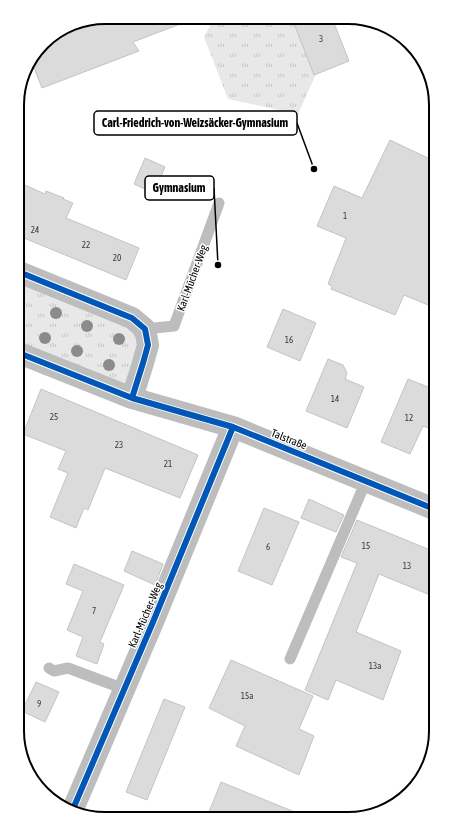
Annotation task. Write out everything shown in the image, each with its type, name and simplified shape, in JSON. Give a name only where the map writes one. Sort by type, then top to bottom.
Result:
[{"type":"street","points":[[24,274],[132,318],[145,329],[148,345],[132,398]]},
{"type":"street","name":"Talstraße","points":[[24,355],[132,398],[233,427],[429,507]]},
{"type":"street","name":"Karl-Mücher-Weg","points":[[74,806],[153,622],[233,427]]},
{"type":"lane","name":"Karl-Mücher-Weg","points":[[145,329],[174,326],[219,203]]},
{"type":"lane","points":[[290,659],[366,481]]},
{"type":"lane","points":[[49,668],[54,671],[68,668],[124,689]]},
{"type":"green space","points":[[211,24],[297,24],[317,72],[298,114],[228,99],[204,37]]},
{"type":"green space","points":[[24,272],[143,329],[131,397],[24,353]]},
{"type":"building","points":[[100,24],[180,24],[133,42],[139,51],[42,88],[34,67],[35,64],[52,44],[74,30]]},
{"type":"building","points":[[294,24],[334,24],[349,61],[314,75]]},
{"type":"building","points":[[390,140],[429,159],[429,305],[404,295],[395,315],[331,289],[332,286],[328,284],[346,238],[317,226],[334,186],[362,198]]},
{"type":"building","points":[[145,158],[165,167],[154,193],[134,184]]},
{"type":"building","points":[[24,185],[45,194],[46,191],[73,203],[66,218],[139,248],[126,280],[24,238]]},
{"type":"building","points":[[283,309],[316,323],[300,361],[267,347]]},
{"type":"building","points":[[328,359],[343,365],[347,373],[345,379],[364,387],[347,428],[306,411]]},
{"type":"building","points":[[408,379],[429,387],[429,428],[423,426],[410,454],[381,442]]},
{"type":"building","points":[[41,389],[198,455],[180,498],[105,468],[88,510],[84,508],[76,528],[50,517],[68,473],[58,469],[66,451],[24,434]]},
{"type":"building","points":[[309,499],[344,515],[336,532],[301,518]]},
{"type":"building","points":[[264,508],[299,522],[272,585],[238,571]]},
{"type":"building","points":[[357,520],[429,550],[429,595],[379,574],[356,632],[401,651],[383,700],[336,680],[328,700],[305,690],[357,563],[341,557]]},
{"type":"building","points":[[132,551],[163,564],[155,585],[124,571]]},
{"type":"building","points":[[74,564],[124,585],[100,642],[104,644],[97,664],[76,656],[83,637],[67,630],[83,591],[66,584]]},
{"type":"building","points":[[231,660],[313,696],[299,729],[314,736],[299,775],[236,746],[245,726],[209,708]]},
{"type":"building","points":[[36,682],[59,692],[45,722],[24,712],[24,707]]},
{"type":"building","points":[[164,699],[185,707],[147,800],[126,792]]},
{"type":"building","points":[[221,782],[295,812],[209,812]]},
{"type":"cycle path","points":[[24,274],[132,318],[145,329],[148,345],[132,398]]},
{"type":"cycle path","points":[[24,355],[132,398],[233,427],[429,507]]},
{"type":"cycle path","points":[[74,806],[153,622],[233,427]]},
{"type":"place","name":"Carl-Friedrich-von-Weizsäcker-Gymnasium","points":[[314,169]]},
{"type":"place","name":"Gymnasium","points":[[218,265]]}]
